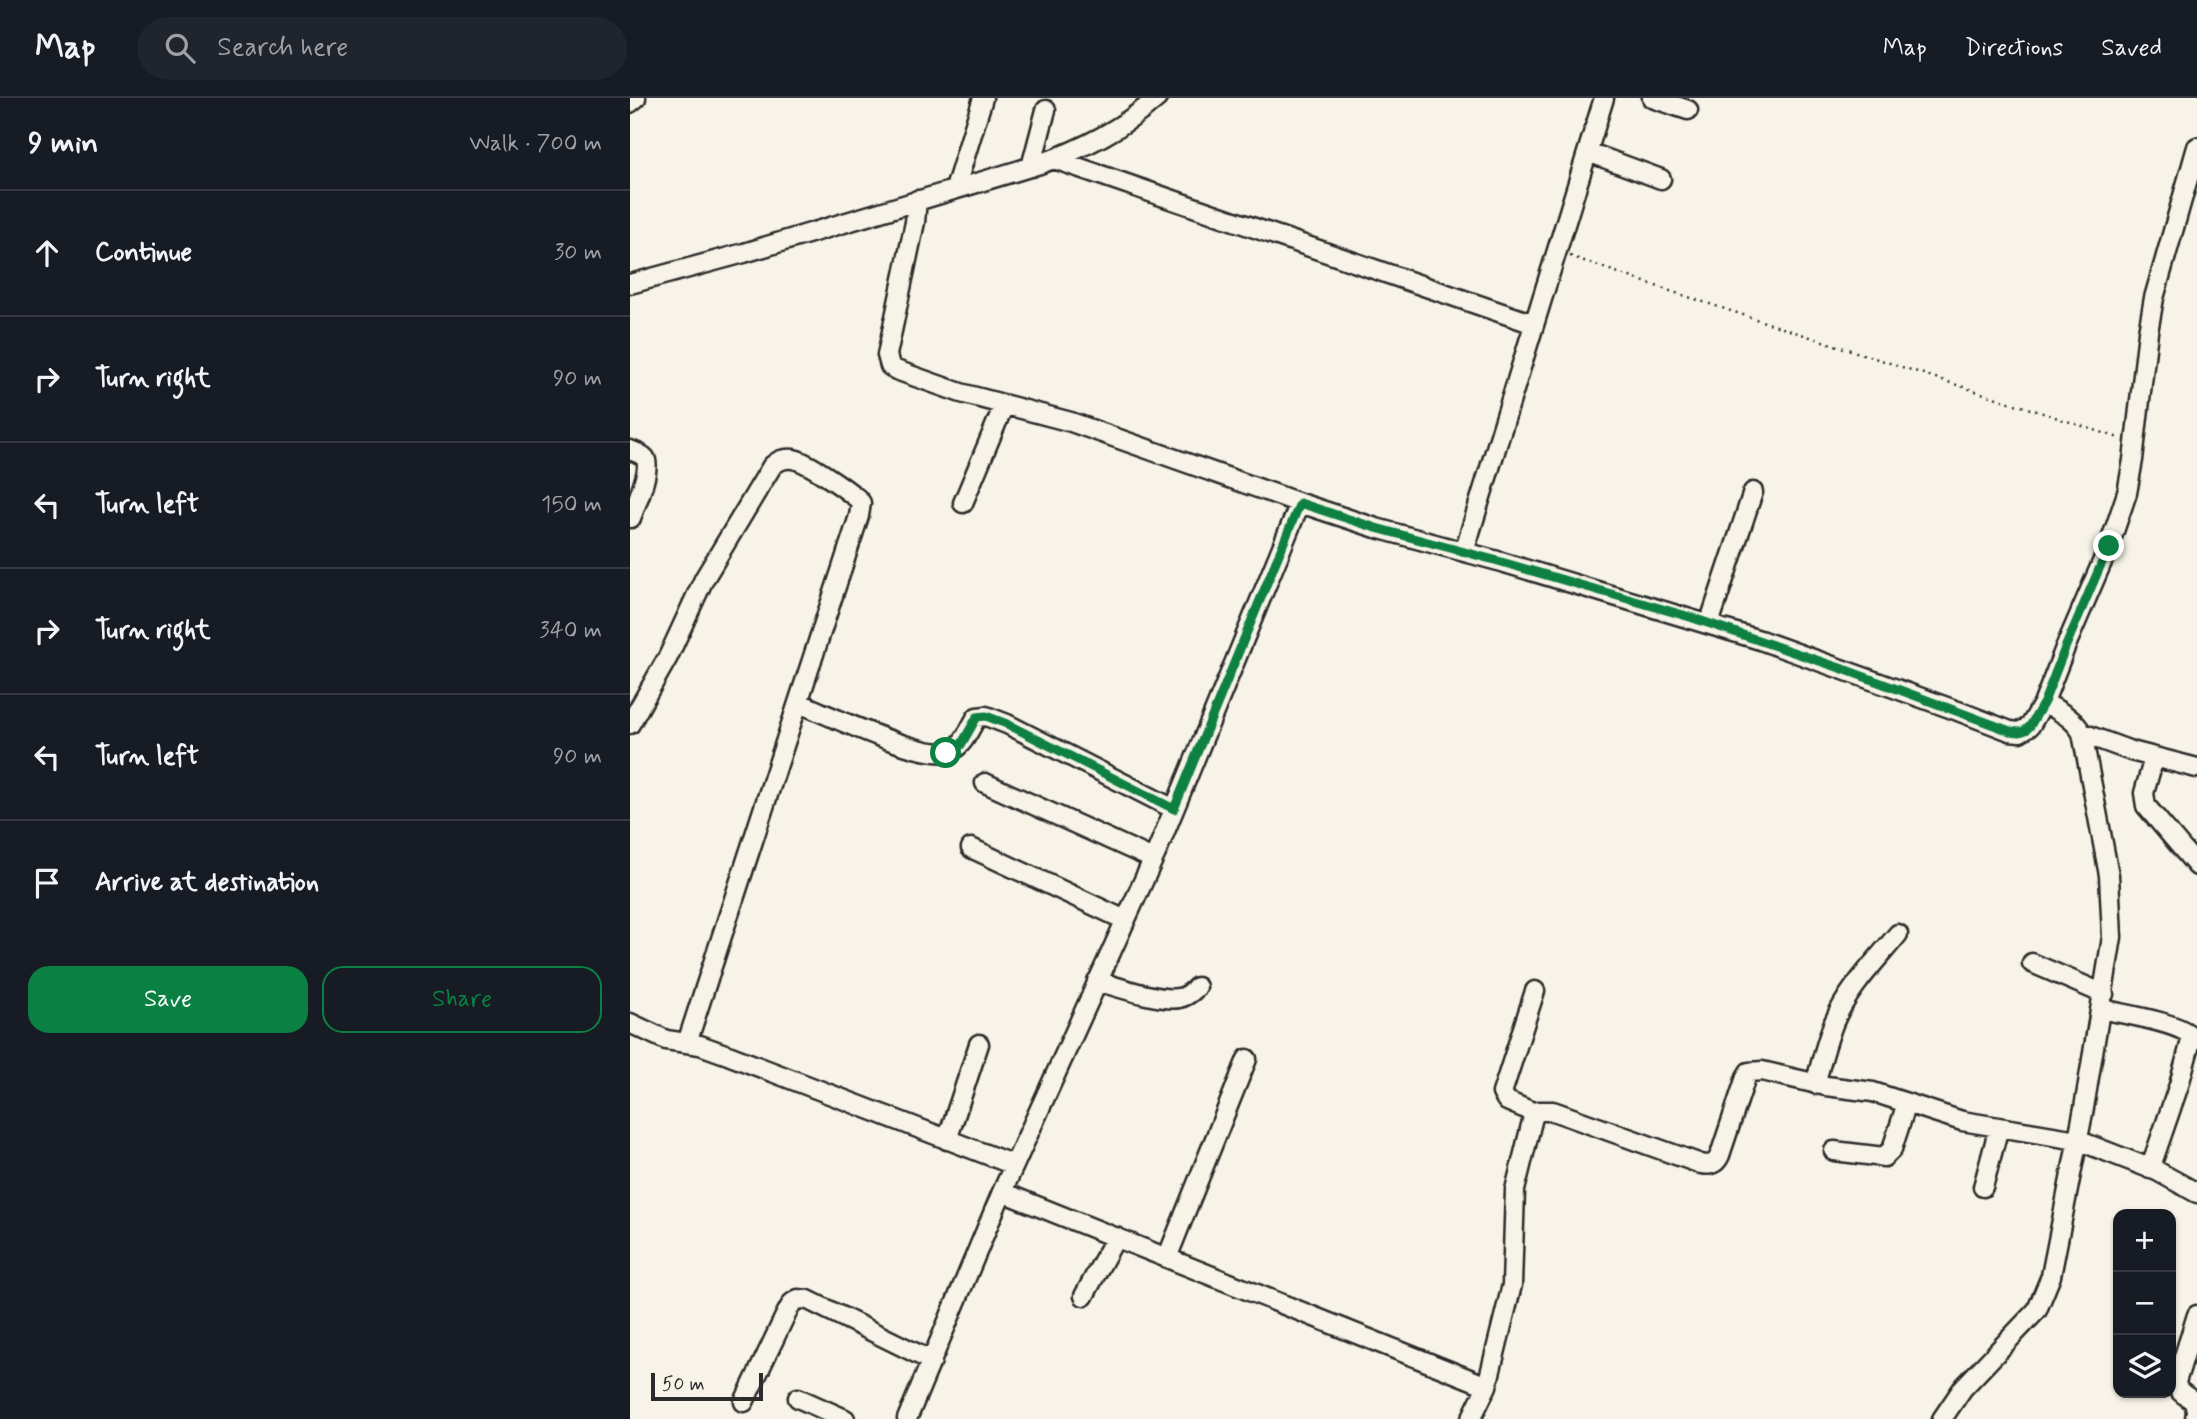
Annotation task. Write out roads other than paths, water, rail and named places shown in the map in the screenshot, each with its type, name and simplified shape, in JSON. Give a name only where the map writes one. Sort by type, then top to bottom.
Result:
[{"type":"street","points":[[630,103],[636,98]]},
{"type":"street","points":[[955,189],[983,98]]},
{"type":"street","points":[[630,284],[744,253],[1071,153],[1117,130],[1157,98]]},
{"type":"street","points":[[1464,552],[1604,98]]},
{"type":"street","points":[[1652,98],[1688,110]]},
{"type":"street","points":[[1031,167],[1045,110]]},
{"type":"street","points":[[917,200],[915,222],[887,355],[890,366],[906,374],[961,393],[1071,422],[1376,528],[1709,624],[2010,731],[2020,732],[2030,726],[2044,702],[2109,546],[2127,493],[2152,309],[2161,271],[2190,207],[2197,148]]},
{"type":"street","points":[[1588,152],[1661,178]]},
{"type":"street","points":[[1054,159],[1534,324]]},
{"type":"street","points":[[963,503],[1004,405]]},
{"type":"street","points":[[630,450],[643,456],[647,466],[631,518]]},
{"type":"street","points":[[630,724],[668,657],[704,579],[772,466],[784,459],[799,460],[861,503],[862,507],[799,703],[687,1043]]},
{"type":"street","points":[[1709,624],[1752,492]]},
{"type":"street","points":[[908,1419],[1002,1192],[1153,859],[1300,503]]},
{"type":"street","points":[[1942,1419],[1963,1388],[2037,1310],[2050,1276],[2103,1001],[2112,936],[2109,875],[2082,733],[2078,724],[2044,702]]},
{"type":"street","points":[[799,703],[913,749],[935,753],[946,753],[961,745],[977,717],[986,716],[1007,724],[1174,809]]},
{"type":"street","points":[[2082,733],[2154,758],[2197,768]]},
{"type":"street","points":[[2154,758],[2144,793],[2146,806],[2197,866]]},
{"type":"street","points":[[985,783],[1153,859]]},
{"type":"street","points":[[971,848],[1125,920]]},
{"type":"street","points":[[1815,1084],[1834,1022],[1846,1000],[1898,934]]},
{"type":"street","points":[[2032,963],[2103,1001],[2185,1031],[2192,1037],[2179,1085],[2150,1169]]},
{"type":"street","points":[[1097,981],[1148,995],[1176,999],[1183,998],[1197,987]]},
{"type":"street","points":[[1535,991],[1502,1093],[1507,1101],[1535,1113],[1542,1110],[1553,1111],[1707,1165],[1717,1161],[1720,1155],[1746,1077],[1749,1072],[1762,1071],[1815,1084],[1873,1092],[1962,1121],[2077,1140],[2150,1169],[2197,1193]]},
{"type":"street","points":[[630,1023],[659,1038],[728,1055],[1014,1165]]},
{"type":"street","points":[[947,1140],[979,1044]]},
{"type":"street","points":[[1167,1258],[1247,1059]]},
{"type":"street","points":[[1834,1151],[1884,1157],[1892,1149],[1907,1103]]},
{"type":"street","points":[[1471,1419],[1487,1386],[1512,1285],[1515,1190],[1535,1113]]},
{"type":"street","points":[[1983,1187],[1999,1127]]},
{"type":"street","points":[[1002,1192],[1487,1386]]},
{"type":"street","points":[[1084,1296],[1116,1237]]},
{"type":"street","points":[[744,1402],[786,1314],[792,1303],[798,1299],[808,1300],[932,1361]]},
{"type":"street","points":[[2195,1419],[2194,1402],[2177,1388],[2177,1377],[2191,1356],[2197,1315]]},
{"type":"street","points":[[798,1398],[845,1419]]}]
